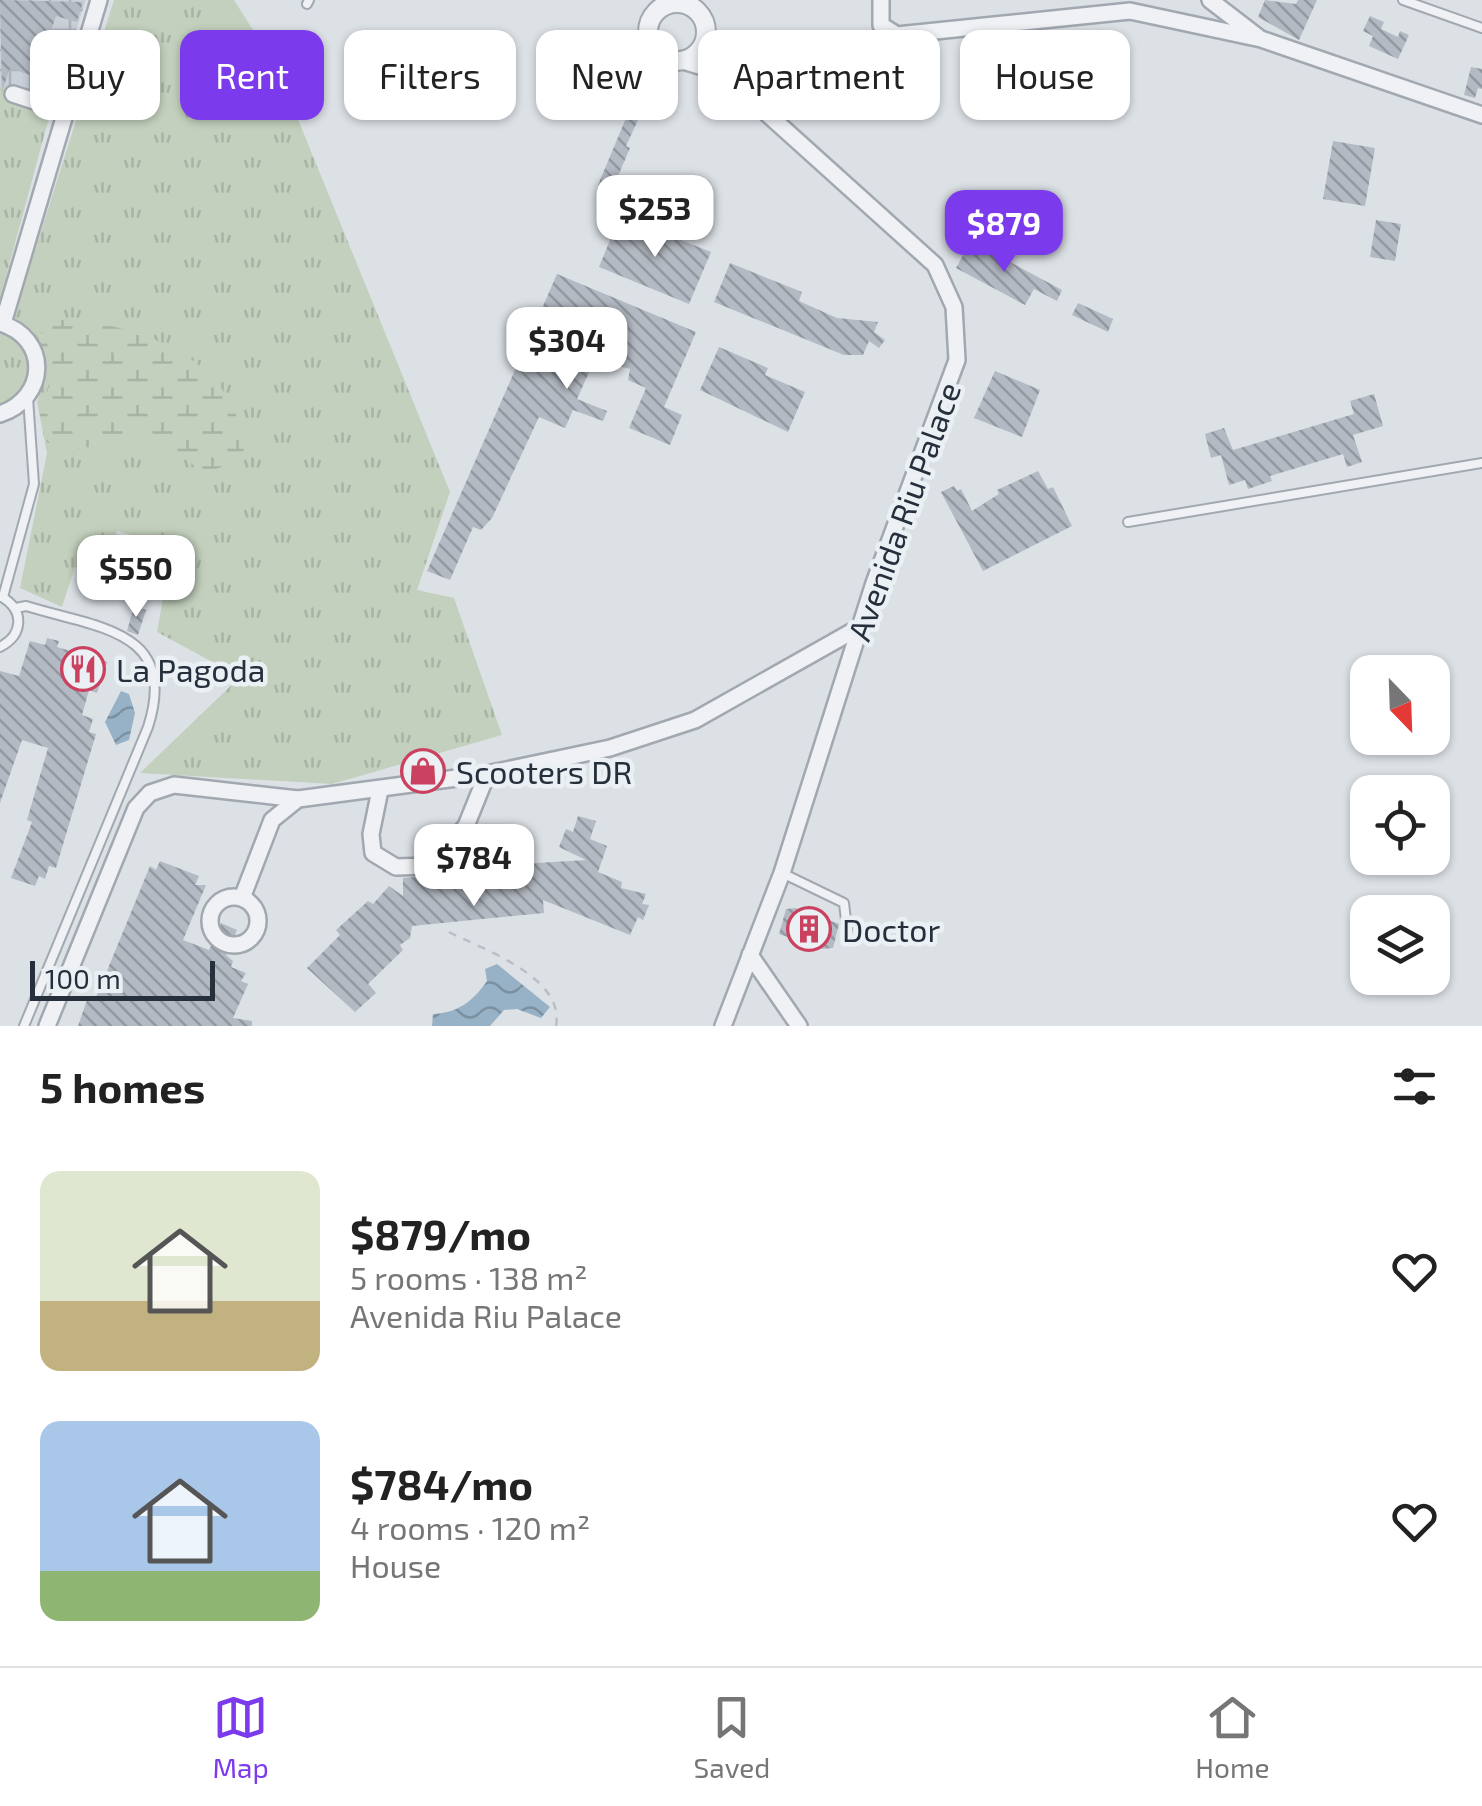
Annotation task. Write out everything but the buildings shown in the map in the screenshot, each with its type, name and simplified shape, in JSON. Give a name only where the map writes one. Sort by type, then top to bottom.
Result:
[{"type":"street","points":[[90,30],[99,0]]},
{"type":"street","points":[[881,0],[881,25],[897,35],[1130,12],[1261,39],[1482,115]]},
{"type":"street","points":[[1210,0],[1261,39]]},
{"type":"street","points":[[698,51],[683,61],[656,54],[647,36],[658,10],[687,2],[701,16],[705,30]]},
{"type":"street","name":"Avenida Riu Palace","points":[[683,61],[698,66]]},
{"type":"street","points":[[13,94],[30,100]]},
{"type":"street","points":[[0,414],[28,398],[38,373],[34,347],[26,336],[1,323],[64,120]]},
{"type":"street","name":"Avenida Riu Palace","points":[[723,1026],[782,873],[860,628],[957,360],[954,307],[934,265],[774,120]]},
{"type":"street","points":[[46,1026],[136,808],[150,793],[174,786],[298,798],[380,790],[487,774],[610,748],[695,720],[860,628]]},
{"type":"street","points":[[380,790],[371,834],[373,853],[396,867],[429,866],[466,826],[487,774]]},
{"type":"street","points":[[242,898],[272,820],[298,798]]},
{"type":"street","points":[[750,955],[799,1026]]},
{"type":"lane","points":[[1403,0],[1482,28]]},
{"type":"lane","points":[[0,647],[16,633],[16,608],[2,592],[34,484],[28,398]]},
{"type":"lane","points":[[1128,522],[1482,463]]},
{"type":"lane","points":[[16,608],[26,606],[118,634],[142,650],[156,669],[157,683],[148,728],[24,1026]]},
{"type":"lane","points":[[782,873],[844,904],[847,929]]},
{"type":"path","points":[[449,932],[516,966],[550,993],[558,1010],[556,1026]]},
{"type":"shaded area","points":[[0,0],[86,0],[76,30],[30,30],[30,93],[0,86]]},
{"type":"green space","points":[[114,0],[234,0],[253,30],[180,30],[180,120],[298,120],[450,492],[417,590],[454,598],[502,735],[332,784],[140,773],[240,677],[157,632],[172,547],[117,531],[107,574],[75,567],[62,607],[20,588],[47,453],[37,402],[45,379],[33,332],[14,317],[76,120],[160,120],[160,30],[105,30]]},
{"type":"green space","points":[[0,86],[30,93],[30,120],[48,120],[0,299]]},
{"type":"green space","points":[[53,320],[116,327],[177,350],[223,390],[237,418],[244,450],[221,467],[202,474],[182,454],[157,454],[143,437],[73,450],[48,441],[39,412],[52,379],[38,338]]},
{"type":"green space","points":[[0,323],[15,328],[38,373],[0,414]]},
{"type":"water","points":[[121,691],[129,694],[135,713],[129,740],[116,745],[105,722]]},
{"type":"water","points":[[497,964],[550,1007],[541,1018],[517,1009],[504,1010],[490,1026],[432,1026],[433,1014],[450,1011],[470,1000],[487,981],[485,969]]},
{"type":"place","name":"La Pagoda","points":[[83,669]]},
{"type":"place","name":"Scooters DR","points":[[423,771]]},
{"type":"place","name":"Doctor","points":[[809,929]]}]
